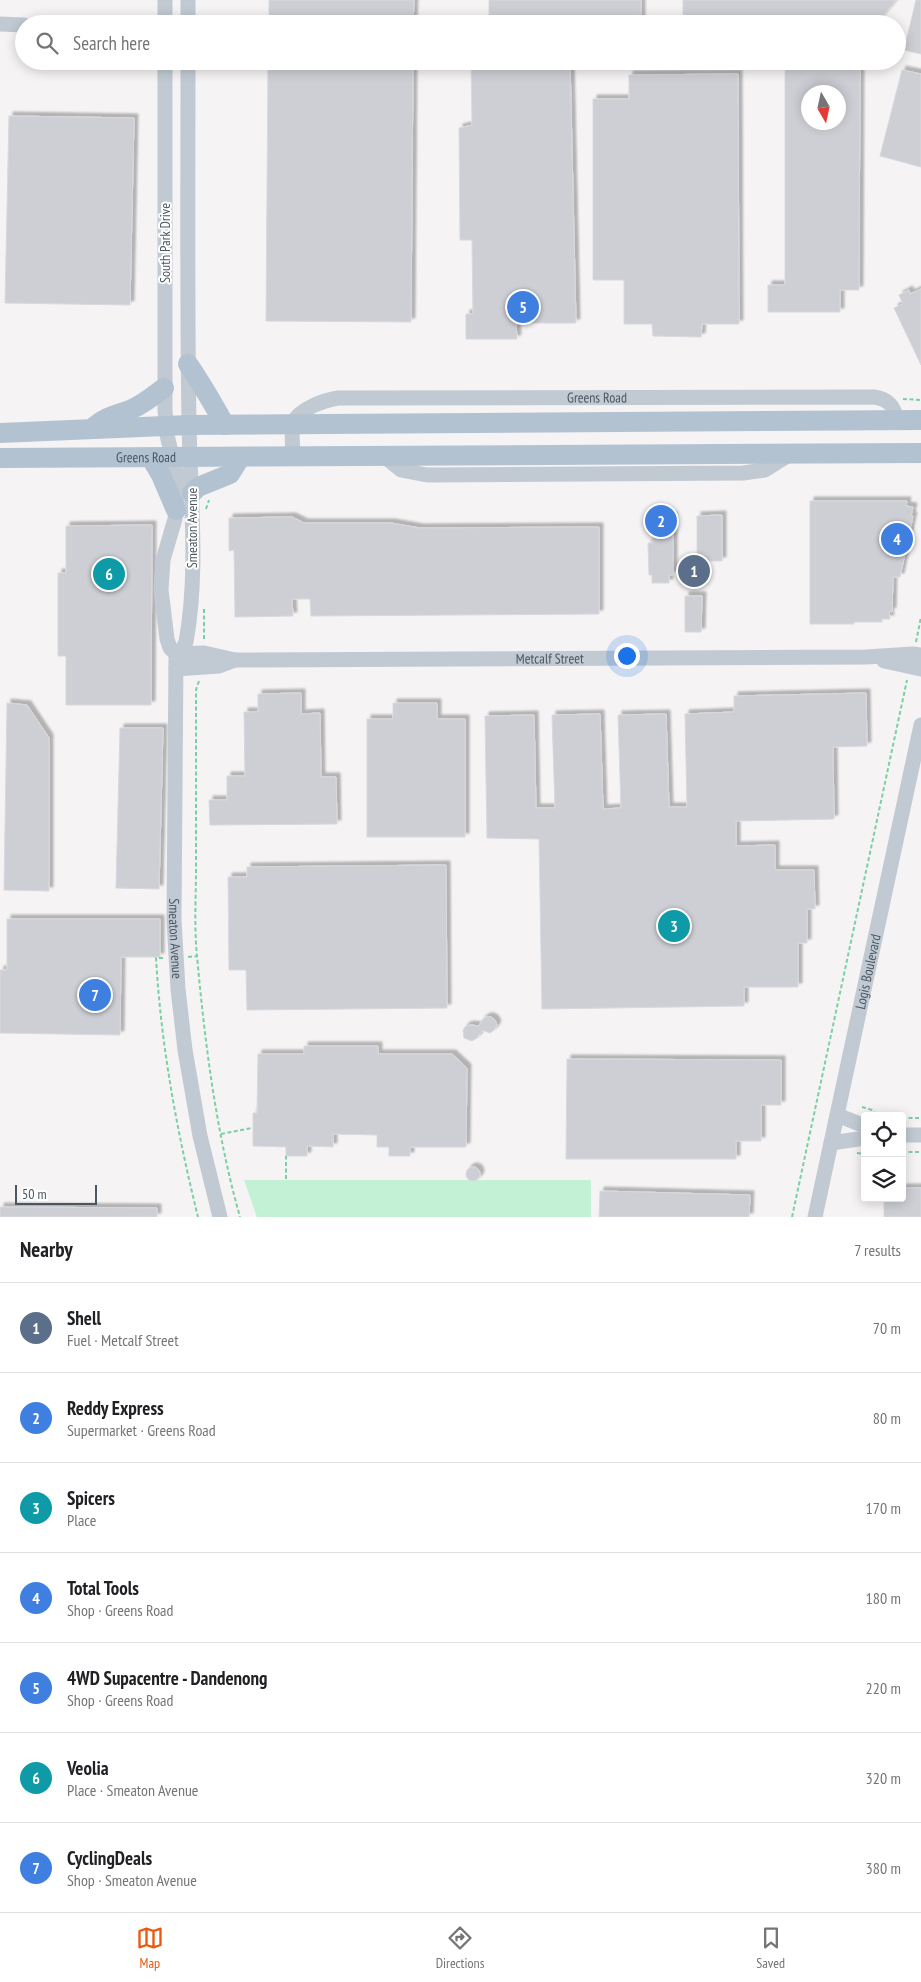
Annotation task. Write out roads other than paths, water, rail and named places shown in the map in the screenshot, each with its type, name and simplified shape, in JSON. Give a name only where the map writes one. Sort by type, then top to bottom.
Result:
[{"type":"main road","points":[[188,364],[205,388],[226,425]]},
{"type":"main road","points":[[92,429],[104,417],[135,407],[164,388]]},
{"type":"main road","name":"Greens Road","points":[[2,431],[189,425],[921,420]]},
{"type":"main road","name":"Greens Road","points":[[0,458],[921,454]]},
{"type":"main road","points":[[151,458],[161,474],[176,510]]},
{"type":"main road","points":[[201,495],[198,487],[230,474],[240,458]]},
{"type":"street","points":[[165,0],[165,15]]},
{"type":"street","points":[[188,0],[188,15]]},
{"type":"street","points":[[0,24],[15,25]]},
{"type":"street","name":"South Park Drive","points":[[165,70],[164,388],[166,426],[182,458]]},
{"type":"street","name":"South Park Drive","points":[[182,458],[189,425],[188,70]]},
{"type":"street","points":[[718,421],[731,397]]},
{"type":"street","name":"Greens Road","points":[[292,425],[298,415],[327,400],[338,398],[874,397],[888,401],[893,406],[898,420]]},
{"type":"street","points":[[292,425],[293,457]]},
{"type":"street","name":"Smeaton Avenue","points":[[176,662],[186,642],[201,495],[182,458]]},
{"type":"street","name":"Smeaton Avenue","points":[[182,458],[177,477],[176,510],[163,560],[161,590],[167,639],[176,662],[174,877],[176,958],[186,1050],[200,1136],[220,1217]]},
{"type":"street","name":"Metcalf Street","points":[[176,662],[203,660],[866,657],[916,661]]},
{"type":"street","name":"Logis Boulevard","points":[[815,1217],[837,1115],[914,795],[921,725]]},
{"type":"street","points":[[837,1115],[861,1124]]},
{"type":"street","points":[[906,1135],[921,1135]]},
{"type":"street","points":[[831,1143],[861,1139]]},
{"type":"place","name":"4WD Supacentre - Dandenong","points":[[523,307]]},
{"type":"place","name":"Reddy Express","points":[[661,521]]},
{"type":"place","name":"Total Tools","points":[[897,539]]},
{"type":"place","name":"Shell","points":[[694,571]]},
{"type":"place","name":"Veolia","points":[[109,574]]},
{"type":"place","name":"Spicers","points":[[674,926]]},
{"type":"place","name":"CyclingDeals","points":[[95,995]]}]
